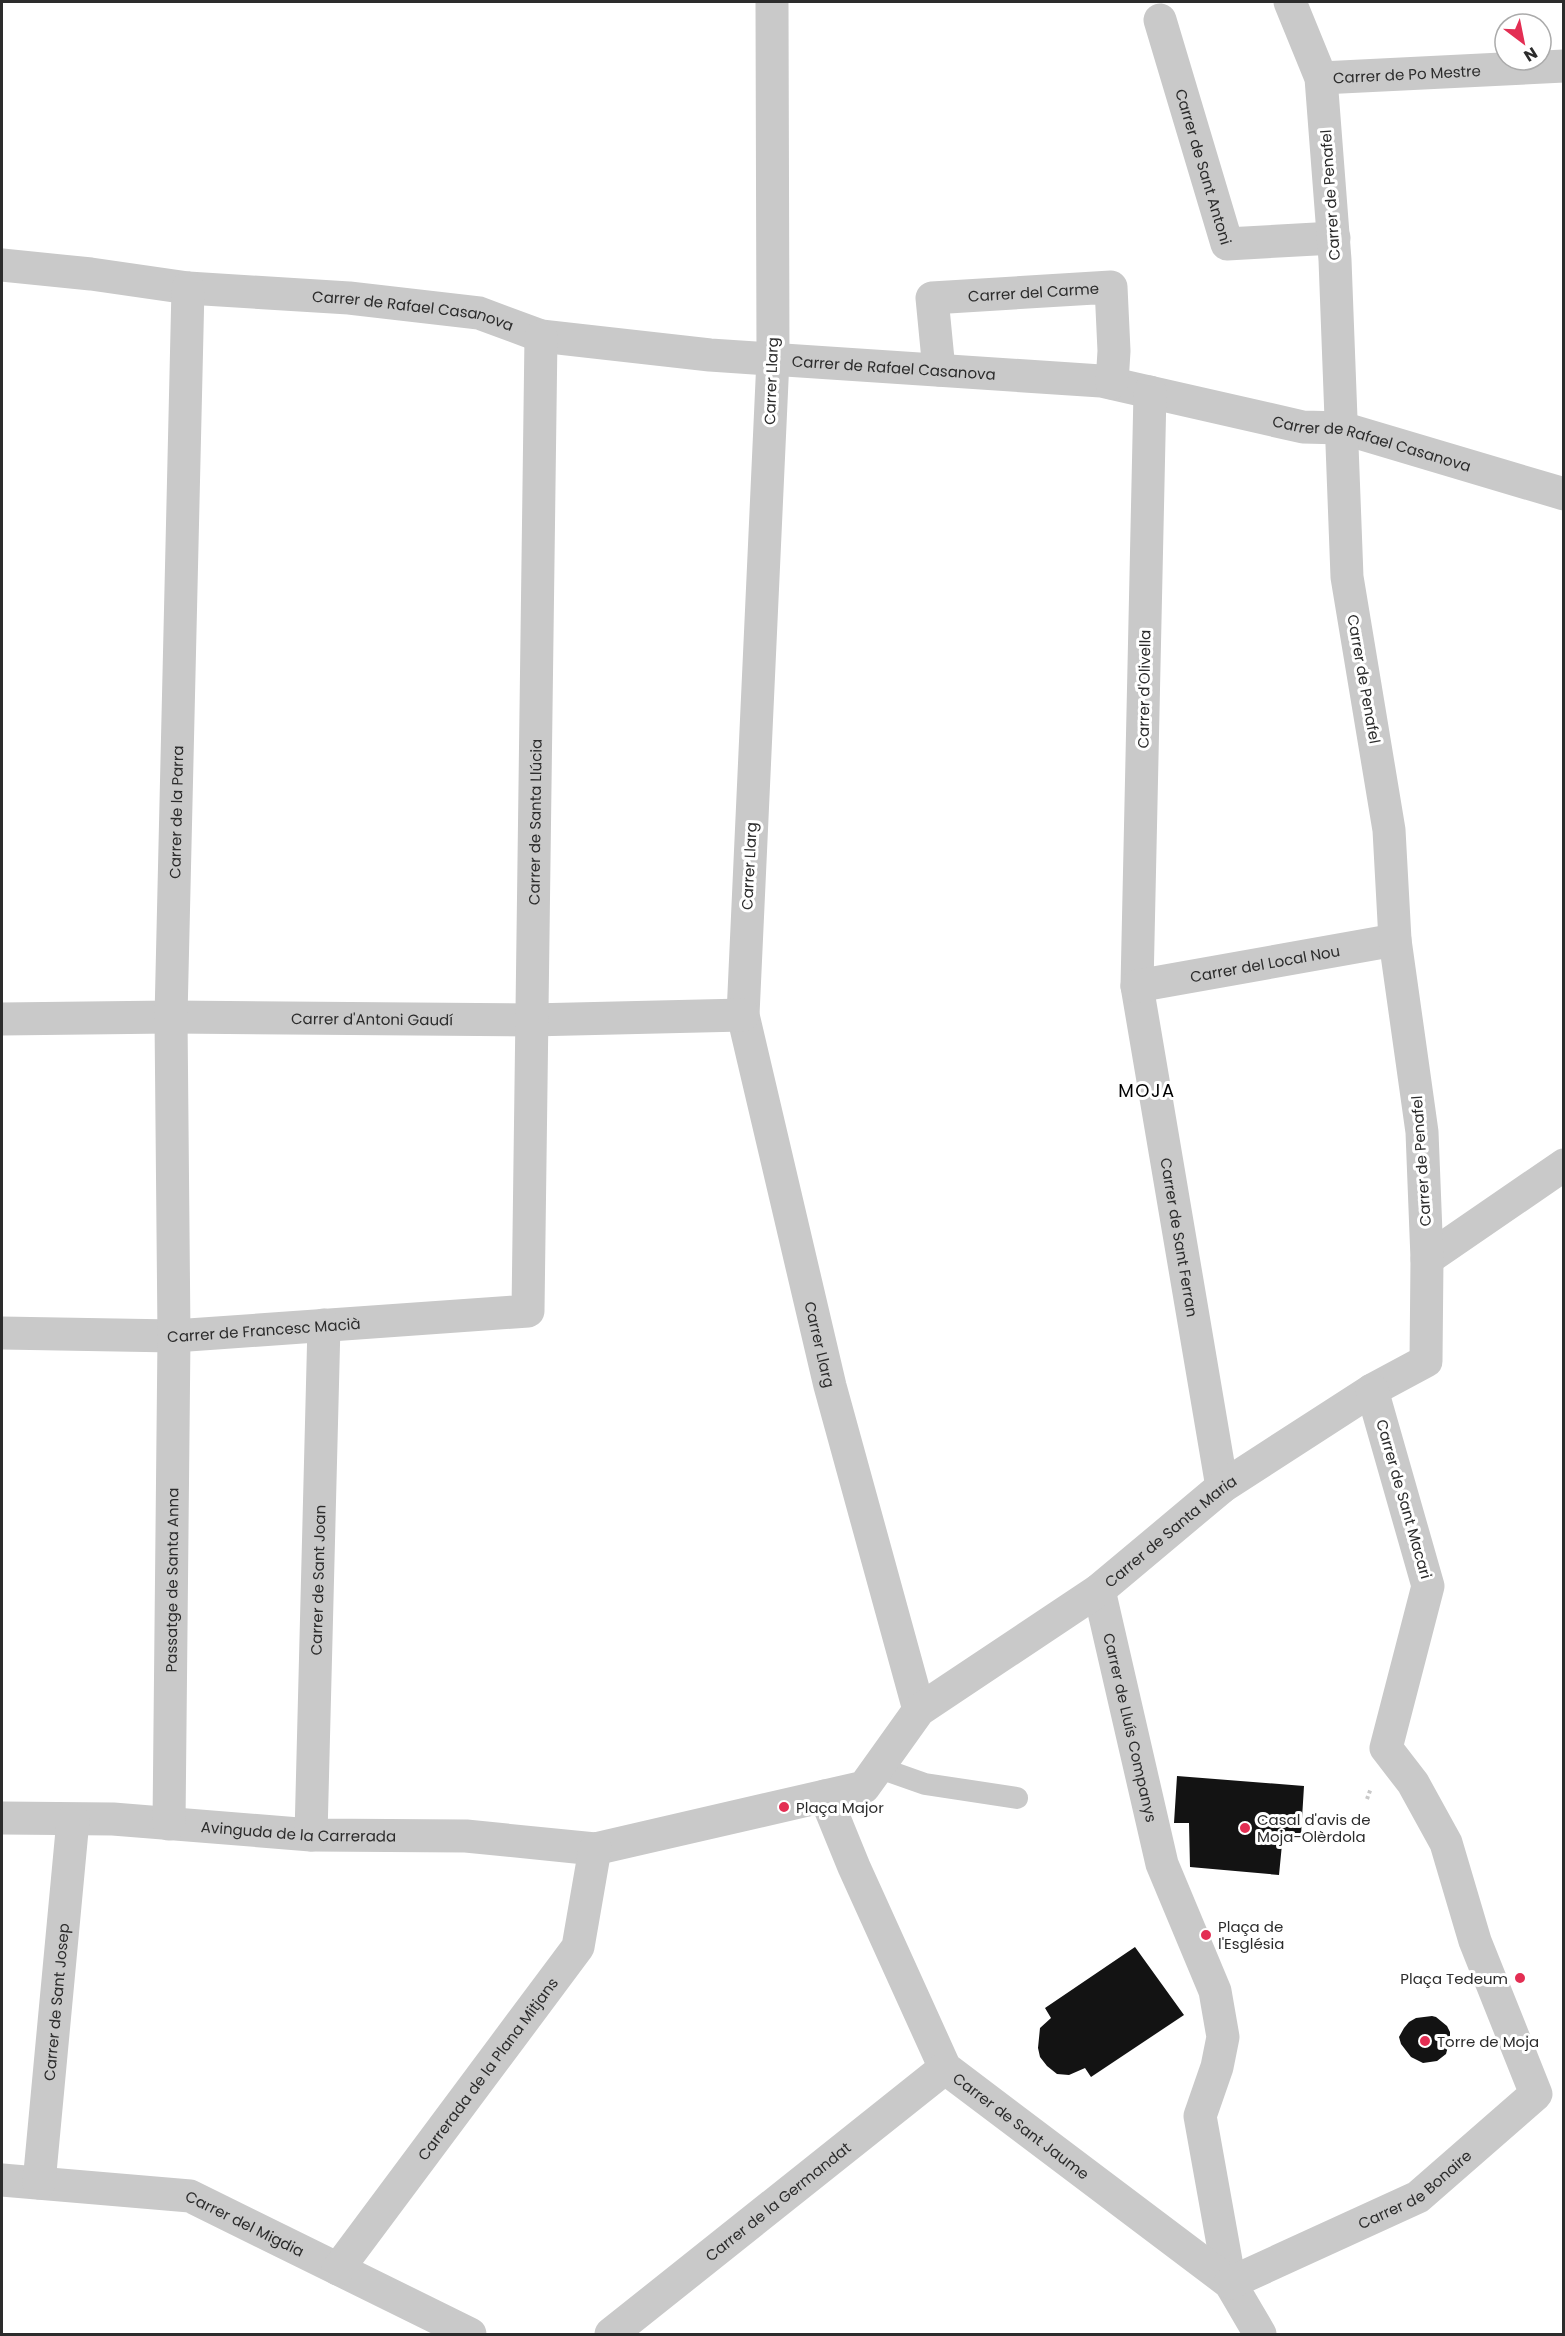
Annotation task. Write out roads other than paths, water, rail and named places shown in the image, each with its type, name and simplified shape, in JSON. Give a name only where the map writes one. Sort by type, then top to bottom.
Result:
[{"type":"street","name":"Carrer Llarg","points":[[772,2],[773,359],[742,1015],[830,1386],[919,1710]]},
{"type":"street","name":"Carrer de Penafel","points":[[1290,2],[1321,78],[1334,238],[1347,577],[1389,830],[1395,940],[1422,1132],[1427,1259],[1426,1360]]},
{"type":"street","name":"Carrer de Sant Antoni","points":[[1160,20],[1227,244],[1334,238]]},
{"type":"street","name":"Carrer de Po Mestre","points":[[1321,78],[1563,66]]},
{"type":"street","name":"Carrer de Rafael Casanova","points":[[2,265],[91,274],[188,288],[349,298],[479,313],[541,336],[710,355],[1101,381],[1303,428],[1342,428],[1563,494]]},
{"type":"street","name":"Carrer del Carme","points":[[939,370],[932,298],[1111,287],[1114,351],[1112,384]]},
{"type":"street","name":"Carrer de la Parra","points":[[174,1336],[171,1017],[188,288]]},
{"type":"street","name":"Carrer de Santa Llúcia","points":[[528,1311],[541,336]]},
{"type":"street","name":"Carrer d'Olivella","points":[[1137,986],[1150,392]]},
{"type":"street","name":"Carrer del Local Nou","points":[[1137,986],[1395,940]]},
{"type":"street","name":"Carrer de Sant Ferran","points":[[1137,986],[1222,1487]]},
{"type":"street","name":"Carrer d'Antoni Gaudí","points":[[2,1019],[171,1017],[531,1020],[742,1015]]},
{"type":"street","points":[[1427,1259],[1563,1165]]},
{"type":"street","name":"Carrer de Francesc Macià","points":[[2,1333],[174,1336],[528,1311]]},
{"type":"street","name":"Carrer de Sant Joan","points":[[311,1835],[324,1325]]},
{"type":"street","name":"Passatge de Santa Anna","points":[[169,1824],[174,1336]]},
{"type":"street","name":"Carrer de Santa Maria","points":[[919,1710],[1099,1590],[1222,1487],[1372,1390],[1426,1360]]},
{"type":"street","name":"Carrer de Sant Macari","points":[[1372,1390],[1428,1586],[1386,1748],[1413,1783],[1446,1843],[1475,1941],[1516,2044]]},
{"type":"street","name":"Carrer de Lluís Companys","points":[[1099,1590],[1162,1864],[1215,1990],[1223,2037],[1217,2067],[1200,2115],[1230,2283]]},
{"type":"street","points":[[595,1849],[864,1787],[919,1710]]},
{"type":"street","name":"Carrer de Sant Jaume","points":[[825,1796],[854,1867],[945,2068],[1230,2283],[1260,2334]]},
{"type":"street","name":"Avinguda de la Carrerada","points":[[2,1818],[113,1819],[311,1835],[466,1836],[595,1849]]},
{"type":"street","name":"Carrer de Sant Josep","points":[[39,2183],[73,1820]]},
{"type":"street","name":"Carrerada de la Plana Mitjans","points":[[338,2269],[578,1947],[595,1849]]},
{"type":"street","name":"Carrer de Bonaire","points":[[1230,2283],[1418,2197],[1536,2094],[1516,2044]]},
{"type":"street","name":"Carrer de la Germandat","points":[[611,2334],[945,2068]]},
{"type":"street","name":"Carrer del Migdia","points":[[2,2180],[190,2196],[470,2334]]},
{"type":"lane","points":[[877,1767],[925,1784],[1017,1798]]},
{"type":"place","name":"Plaça Major","points":[[784,1807]]},
{"type":"place","name":"Casal d'avis de Moja-Olèrdola","points":[[1245,1828]]},
{"type":"place","name":"Plaça de l'Església","points":[[1206,1935]]},
{"type":"place","name":"Plaça Tedeum","points":[[1520,1978]]},
{"type":"place","name":"Torre de Moja","points":[[1425,2041]]},
{"type":"district","name":"MOJA","points":[[1147,1090]]}]
